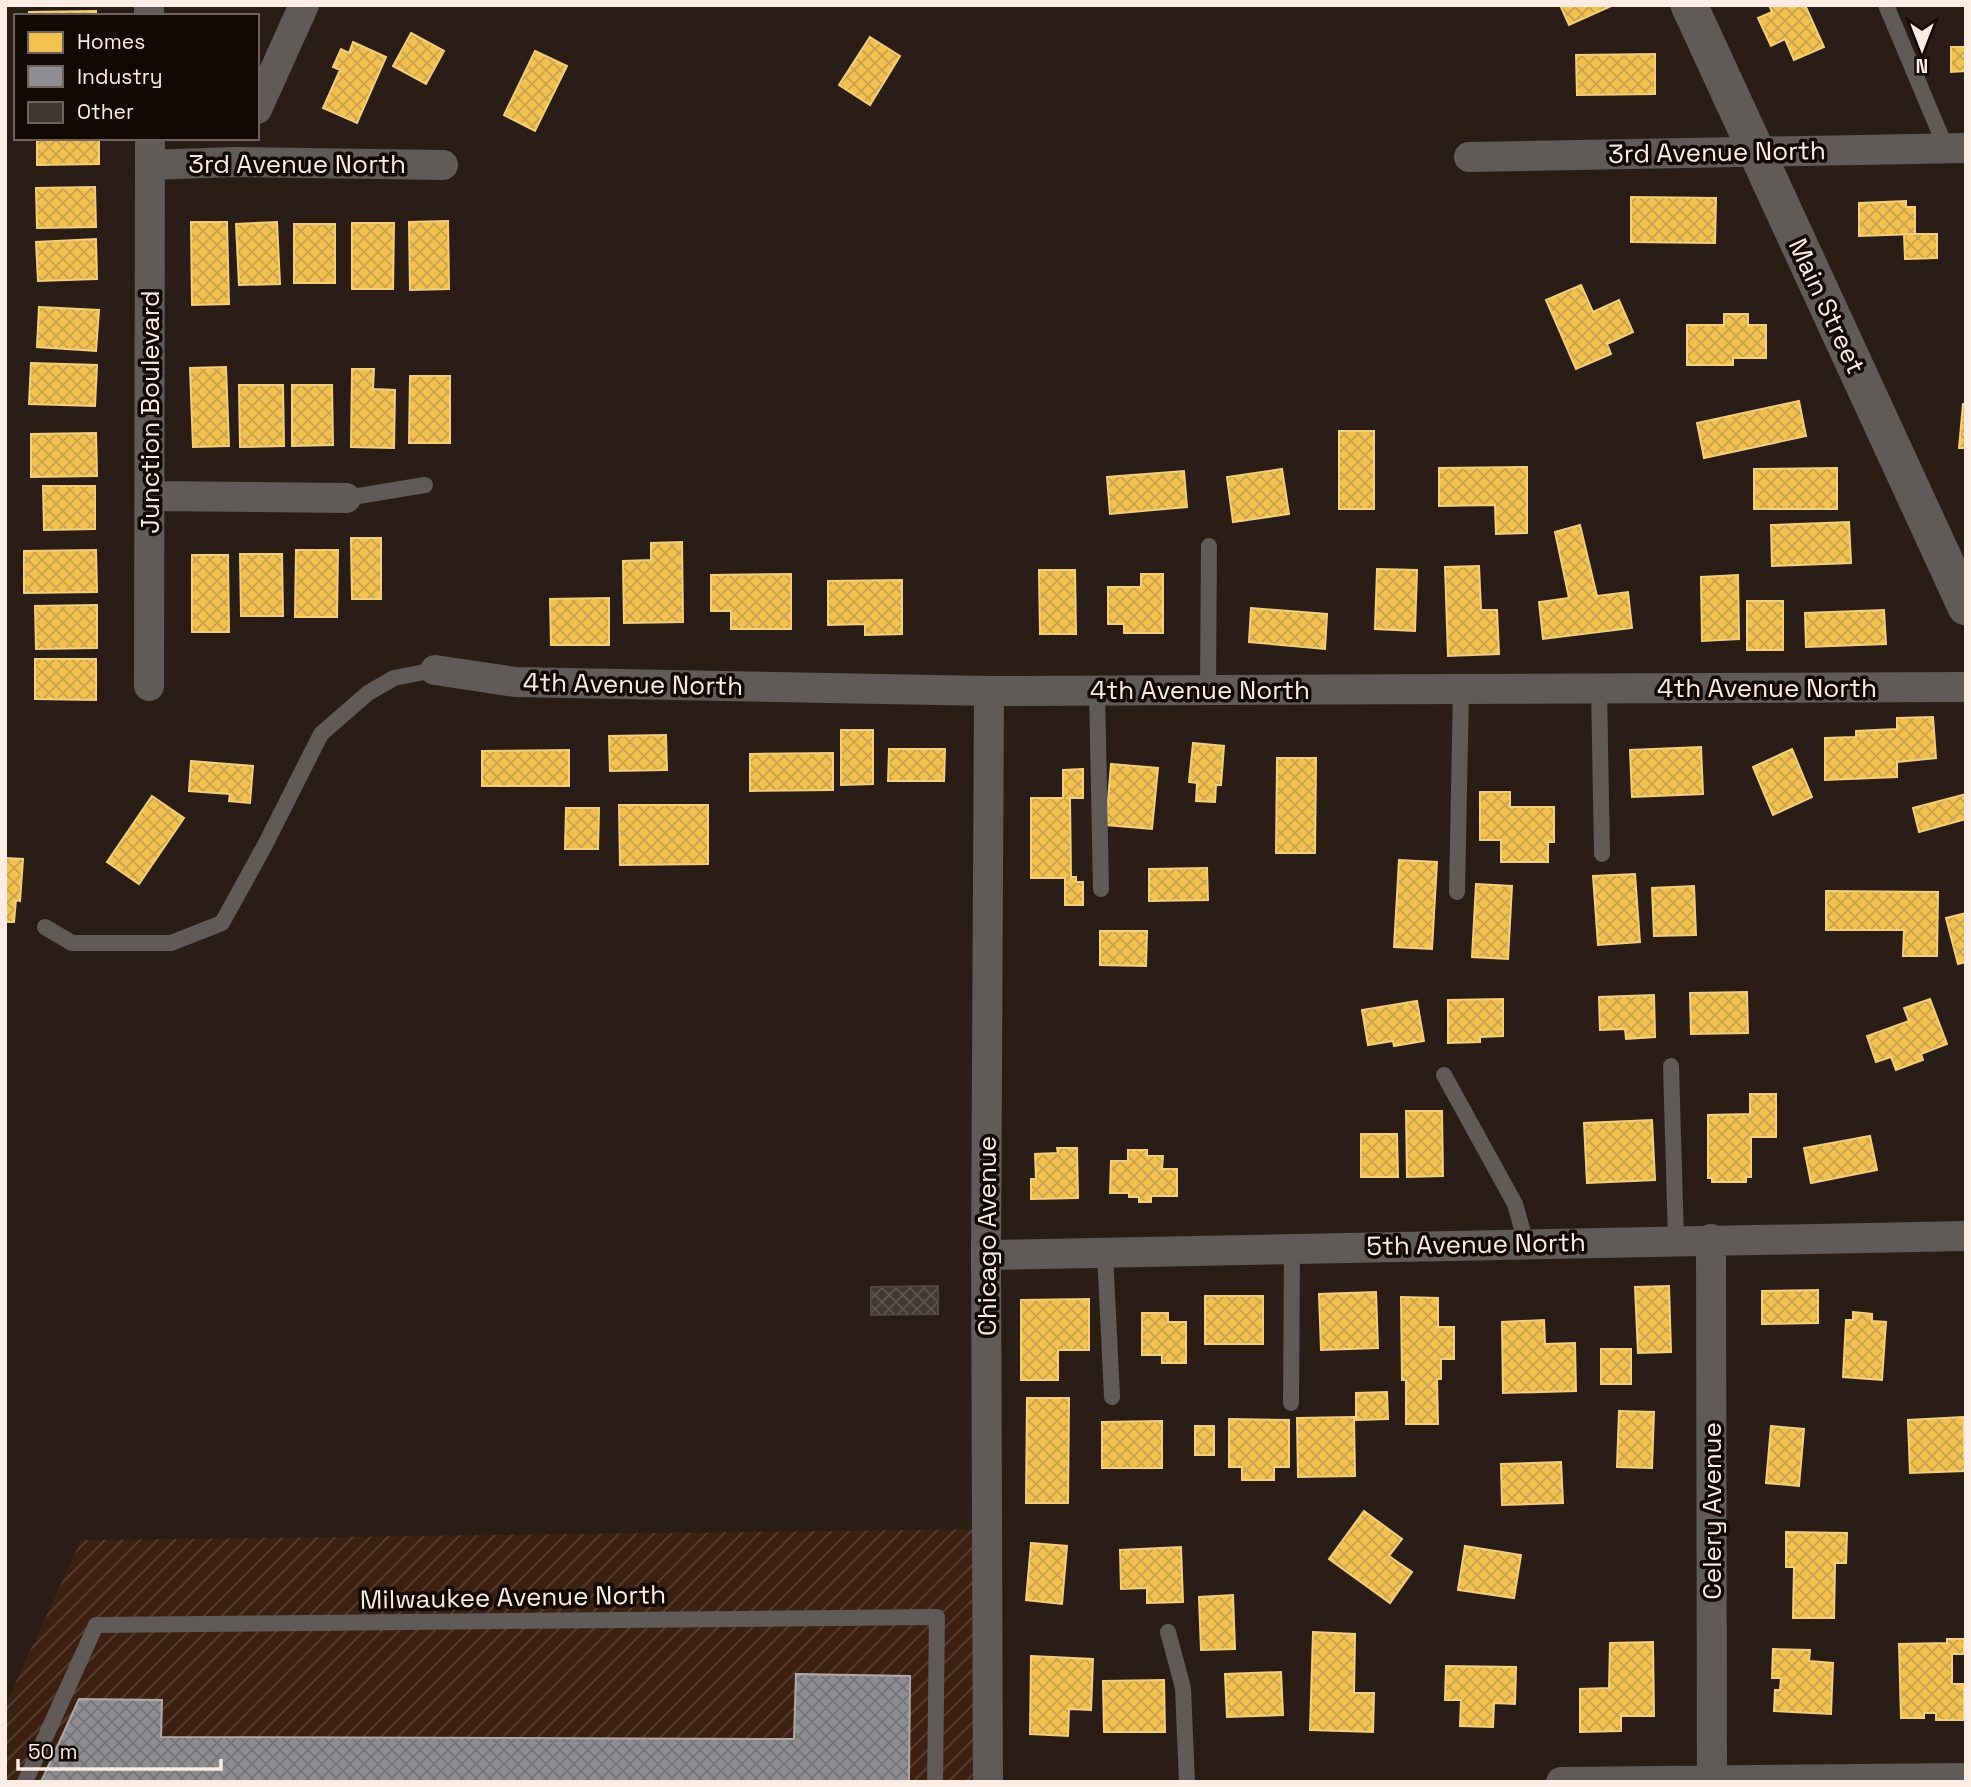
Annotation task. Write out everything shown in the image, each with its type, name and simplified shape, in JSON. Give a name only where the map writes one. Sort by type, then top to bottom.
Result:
[{"type":"street","points":[[259,105],[304,5]]},
{"type":"street","name":"Main Street","points":[[1689,5],[1966,607]]},
{"type":"street","name":"3rd Avenue North","points":[[1469,157],[1956,148]]},
{"type":"street","name":"3rd Avenue North","points":[[150,151],[239,150],[443,165]]},
{"type":"street","name":"Junction Boulevard","points":[[149,686],[150,151]]},
{"type":"street","points":[[150,496],[346,498]]},
{"type":"street","name":"4th Avenue North","points":[[435,670],[515,682],[989,691],[1966,687]]},
{"type":"street","name":"Chicago Avenue","points":[[988,1782],[986,1255],[989,691]]},
{"type":"street","name":"5th Avenue North","points":[[986,1255],[1966,1236]]},
{"type":"street","name":"Celery Avenue","points":[[1711,1239],[1712,1781]]},
{"type":"street","points":[[1561,1782],[1966,1777]]},
{"type":"lane","points":[[1886,5],[1956,148]]},
{"type":"lane","points":[[346,498],[425,485]]},
{"type":"lane","points":[[1209,545],[1209,690]]},
{"type":"lane","points":[[45,927],[72,943],[171,943],[222,923],[321,734],[368,692],[394,678],[435,670]]},
{"type":"lane","points":[[1599,688],[1602,854]]},
{"type":"lane","points":[[1457,892],[1461,689]]},
{"type":"lane","points":[[1097,691],[1101,889]]},
{"type":"lane","points":[[1671,1066],[1676,1240]]},
{"type":"lane","points":[[1444,1075],[1515,1204],[1526,1243]]},
{"type":"lane","points":[[1291,1402],[1292,1248]]},
{"type":"lane","points":[[1105,1252],[1112,1397]]},
{"type":"lane","name":"Milwaukee Avenue North","points":[[25,1782],[96,1625],[937,1617],[935,1782]]},
{"type":"lane","points":[[1168,1632],[1183,1688],[1187,1782]]},
{"type":"shaded area","points":[[987,1529],[986,1782],[5,1782],[5,1706],[81,1540]]},
{"type":"building: Homes","points":[[1560,5],[1611,5],[1611,6],[1569,25]]},
{"type":"building: Homes","points":[[1769,5],[1805,5],[1824,47],[1794,60],[1785,39],[1771,46],[1758,18],[1772,12]]},
{"type":"building: Homes","points":[[96,11],[96,14],[29,14]]},
{"type":"building: Homes","points":[[411,33],[444,51],[426,84],[393,66]]},
{"type":"building: Homes","points":[[870,37],[900,56],[870,105],[839,85]]},
{"type":"building: Homes","points":[[353,42],[386,57],[357,123],[323,108],[340,70],[333,67],[341,49],[349,53]]},
{"type":"building: Homes","points":[[1951,47],[1966,47],[1966,71],[1951,72]]},
{"type":"building: Homes","points":[[535,51],[567,66],[535,131],[504,115]]},
{"type":"building: Homes","points":[[1655,54],[1655,94],[1577,95],[1576,55]]},
{"type":"building: Homes","points":[[37,140],[99,140],[99,164],[37,165]]},
{"type":"building: Homes","points":[[95,187],[96,227],[37,228],[36,188]]},
{"type":"building: Homes","points":[[1631,197],[1716,198],[1715,243],[1631,242]]},
{"type":"building: Homes","points":[[1906,201],[1906,207],[1915,207],[1915,234],[1859,236],[1859,203]]},
{"type":"building: Homes","points":[[448,221],[449,289],[410,290],[409,222]]},
{"type":"building: Homes","points":[[191,222],[227,222],[229,304],[192,305]]},
{"type":"building: Homes","points":[[277,222],[280,284],[239,285],[236,224]]},
{"type":"building: Homes","points":[[352,223],[394,223],[393,289],[352,289]]},
{"type":"building: Homes","points":[[294,224],[335,224],[335,283],[294,283]]},
{"type":"building: Homes","points":[[1904,234],[1937,234],[1937,258],[1905,259]]},
{"type":"building: Homes","points":[[96,239],[97,279],[38,281],[36,242]]},
{"type":"building: Homes","points":[[1581,285],[1593,312],[1619,300],[1633,332],[1607,344],[1611,354],[1576,369],[1546,300]]},
{"type":"building: Homes","points":[[39,307],[99,310],[96,351],[37,347]]},
{"type":"building: Homes","points":[[1724,314],[1748,314],[1748,325],[1766,325],[1766,358],[1733,358],[1733,365],[1687,365],[1687,325],[1724,325]]},
{"type":"building: Homes","points":[[31,363],[97,365],[95,406],[29,404]]},
{"type":"building: Homes","points":[[226,367],[229,446],[193,447],[190,368]]},
{"type":"building: Homes","points":[[352,369],[374,369],[373,389],[395,390],[394,448],[351,447]]},
{"type":"building: Homes","points":[[410,376],[450,376],[450,443],[409,443]]},
{"type":"building: Homes","points":[[239,385],[283,385],[284,446],[240,447]]},
{"type":"building: Homes","points":[[292,385],[332,385],[333,445],[292,446]]},
{"type":"building: Homes","points":[[1799,401],[1806,436],[1704,458],[1697,423]]},
{"type":"building: Homes","points":[[1963,404],[1966,404],[1966,448],[1959,448]]},
{"type":"building: Homes","points":[[1339,431],[1374,431],[1374,509],[1339,509]]},
{"type":"building: Homes","points":[[96,433],[97,476],[31,477],[31,434]]},
{"type":"building: Homes","points":[[1527,467],[1527,533],[1496,534],[1495,505],[1439,506],[1439,468]]},
{"type":"building: Homes","points":[[1837,468],[1837,509],[1754,509],[1754,469]]},
{"type":"building: Homes","points":[[1282,469],[1289,514],[1233,522],[1227,477]]},
{"type":"building: Homes","points":[[1184,471],[1187,507],[1110,514],[1107,477]]},
{"type":"building: Homes","points":[[43,486],[95,486],[95,529],[44,530]]},
{"type":"building: Homes","points":[[1849,522],[1851,563],[1772,566],[1771,525]]},
{"type":"building: Homes","points":[[1580,525],[1597,596],[1628,592],[1632,628],[1543,639],[1539,602],[1569,598],[1555,532]]},
{"type":"building: Homes","points":[[351,538],[381,538],[381,599],[352,599]]},
{"type":"building: Homes","points":[[682,542],[683,622],[624,623],[623,561],[651,560],[651,543]]},
{"type":"building: Homes","points":[[96,550],[97,592],[24,593],[24,551]]},
{"type":"building: Homes","points":[[296,550],[338,550],[337,617],[295,617]]},
{"type":"building: Homes","points":[[240,554],[282,554],[283,616],[241,616]]},
{"type":"building: Homes","points":[[192,555],[228,555],[229,632],[192,632]]},
{"type":"building: Homes","points":[[1479,566],[1481,610],[1497,610],[1499,654],[1448,656],[1445,567]]},
{"type":"building: Homes","points":[[1377,569],[1417,570],[1415,631],[1375,629]]},
{"type":"building: Homes","points":[[1039,570],[1075,570],[1076,634],[1040,634]]},
{"type":"building: Homes","points":[[791,574],[791,629],[731,629],[731,611],[711,611],[711,575]]},
{"type":"building: Homes","points":[[1141,574],[1163,574],[1163,633],[1124,633],[1124,624],[1108,624],[1108,587],[1141,587]]},
{"type":"building: Homes","points":[[1738,575],[1739,639],[1702,641],[1701,577]]},
{"type":"building: Homes","points":[[902,580],[902,634],[865,635],[865,624],[828,625],[828,581]]},
{"type":"building: Homes","points":[[609,598],[609,645],[551,645],[550,599]]},
{"type":"building: Homes","points":[[1747,601],[1783,601],[1783,650],[1747,650]]},
{"type":"building: Homes","points":[[97,605],[97,648],[36,649],[35,606]]},
{"type":"building: Homes","points":[[1251,608],[1327,614],[1325,649],[1249,642]]},
{"type":"building: Homes","points":[[1884,610],[1886,644],[1806,647],[1805,613]]},
{"type":"building: Homes","points":[[35,659],[96,659],[96,700],[35,699]]},
{"type":"building: Homes","points":[[1933,717],[1936,758],[1897,762],[1897,777],[1825,780],[1825,738],[1856,737],[1856,731],[1897,729],[1897,718]]},
{"type":"building: Homes","points":[[841,730],[873,730],[873,784],[841,785]]},
{"type":"building: Homes","points":[[666,735],[667,770],[610,771],[609,736]]},
{"type":"building: Homes","points":[[1193,743],[1224,746],[1221,785],[1216,785],[1215,802],[1196,801],[1197,783],[1189,782]]},
{"type":"building: Homes","points":[[1701,747],[1703,794],[1632,797],[1630,750]]},
{"type":"building: Homes","points":[[889,749],[945,749],[944,781],[888,781]]},
{"type":"building: Homes","points":[[1792,749],[1812,797],[1773,815],[1753,767]]},
{"type":"building: Homes","points":[[569,750],[569,786],[482,786],[482,751]]},
{"type":"building: Homes","points":[[833,753],[833,790],[750,791],[750,754]]},
{"type":"building: Homes","points":[[1277,758],[1316,758],[1315,853],[1276,853]]},
{"type":"building: Homes","points":[[191,761],[253,766],[250,803],[229,801],[230,794],[189,791]]},
{"type":"building: Homes","points":[[1111,764],[1158,768],[1152,829],[1106,825]]},
{"type":"building: Homes","points":[[1083,769],[1083,798],[1070,798],[1071,877],[1076,877],[1076,882],[1083,882],[1083,905],[1065,905],[1065,878],[1031,878],[1031,798],[1063,798],[1063,770]]},
{"type":"building: Homes","points":[[1480,792],[1510,792],[1510,807],[1554,807],[1554,842],[1548,842],[1548,862],[1501,862],[1501,840],[1480,840]]},
{"type":"building: Homes","points":[[1966,794],[1966,819],[1919,832],[1913,808]]},
{"type":"building: Homes","points":[[152,796],[184,818],[139,884],[107,862]]},
{"type":"building: Homes","points":[[619,805],[708,805],[708,864],[620,865]]},
{"type":"building: Homes","points":[[566,808],[599,808],[598,849],[565,849]]},
{"type":"building: Homes","points":[[5,858],[23,859],[20,901],[16,900],[14,922],[5,922]]},
{"type":"building: Homes","points":[[1399,860],[1437,862],[1432,949],[1394,947]]},
{"type":"building: Homes","points":[[1207,868],[1208,900],[1149,901],[1149,869]]},
{"type":"building: Homes","points":[[1635,874],[1640,942],[1598,945],[1593,876]]},
{"type":"building: Homes","points":[[1476,884],[1512,886],[1508,959],[1472,957]]},
{"type":"building: Homes","points":[[1694,886],[1696,935],[1654,936],[1652,888]]},
{"type":"building: Homes","points":[[1826,891],[1938,892],[1937,956],[1903,956],[1904,930],[1826,930]]},
{"type":"building: Homes","points":[[1966,913],[1966,962],[1958,964],[1946,918]]},
{"type":"building: Homes","points":[[1100,931],[1147,931],[1146,966],[1100,965]]},
{"type":"building: Homes","points":[[1747,992],[1748,1033],[1691,1034],[1690,993]]},
{"type":"building: Homes","points":[[1654,995],[1655,1037],[1626,1039],[1625,1029],[1600,1030],[1599,997]]},
{"type":"building: Homes","points":[[1503,999],[1503,1036],[1480,1037],[1480,1042],[1448,1043],[1448,1000]]},
{"type":"building: Homes","points":[[1930,999],[1947,1044],[1921,1054],[1923,1060],[1896,1070],[1891,1057],[1876,1062],[1867,1036],[1909,1021],[1904,1008]]},
{"type":"building: Homes","points":[[1417,1001],[1424,1041],[1394,1046],[1393,1041],[1368,1045],[1362,1010]]},
{"type":"building: Homes","points":[[1750,1094],[1776,1094],[1776,1137],[1751,1137],[1751,1177],[1746,1177],[1746,1182],[1712,1182],[1712,1178],[1708,1178],[1708,1115],[1750,1114]]},
{"type":"building: Homes","points":[[1406,1111],[1442,1111],[1443,1176],[1407,1177]]},
{"type":"building: Homes","points":[[1652,1120],[1655,1180],[1587,1183],[1584,1123]]},
{"type":"building: Homes","points":[[1361,1134],[1397,1134],[1398,1177],[1361,1177]]},
{"type":"building: Homes","points":[[1870,1136],[1877,1170],[1811,1183],[1804,1148]]},
{"type":"building: Homes","points":[[1057,1148],[1077,1148],[1078,1198],[1031,1199],[1031,1179],[1036,1179],[1035,1154],[1058,1153]]},
{"type":"building: Homes","points":[[1128,1150],[1147,1150],[1147,1156],[1163,1156],[1162,1169],[1177,1169],[1177,1196],[1151,1196],[1151,1202],[1139,1202],[1139,1197],[1129,1197],[1129,1193],[1110,1193],[1111,1161],[1128,1161]]},
{"type":"building: Homes","points":[[1669,1286],[1671,1352],[1638,1353],[1635,1287]]},
{"type":"building: Homes","points":[[1818,1290],[1818,1323],[1762,1324],[1762,1291]]},
{"type":"building: Homes","points":[[1376,1292],[1378,1348],[1321,1350],[1319,1294]]},
{"type":"building: Homes","points":[[1205,1296],[1263,1296],[1263,1344],[1205,1344]]},
{"type":"building: Homes","points":[[1401,1297],[1438,1298],[1438,1327],[1454,1327],[1454,1359],[1441,1359],[1441,1379],[1437,1379],[1438,1424],[1406,1424],[1406,1380],[1402,1380]]},
{"type":"building: Homes","points":[[1089,1299],[1089,1350],[1058,1350],[1058,1380],[1021,1380],[1021,1300]]},
{"type":"building: Homes","points":[[1853,1312],[1872,1314],[1872,1321],[1886,1322],[1882,1380],[1843,1377],[1846,1320],[1853,1320]]},
{"type":"building: Homes","points":[[1142,1313],[1168,1313],[1168,1322],[1186,1322],[1186,1363],[1162,1363],[1162,1355],[1142,1355]]},
{"type":"building: Homes","points":[[1544,1320],[1545,1344],[1575,1343],[1576,1391],[1503,1393],[1502,1322]]},
{"type":"building: Homes","points":[[1601,1349],[1631,1349],[1631,1384],[1601,1384]]},
{"type":"building: Homes","points":[[1387,1392],[1388,1419],[1356,1420],[1356,1393]]},
{"type":"building: Homes","points":[[1027,1398],[1069,1398],[1068,1503],[1026,1503]]},
{"type":"building: Homes","points":[[1619,1411],[1654,1412],[1652,1468],[1617,1467]]},
{"type":"building: Homes","points":[[1354,1417],[1355,1476],[1298,1477],[1297,1418]]},
{"type":"building: Homes","points":[[1963,1417],[1965,1471],[1910,1473],[1908,1420]]},
{"type":"building: Homes","points":[[1229,1419],[1289,1420],[1289,1467],[1274,1467],[1274,1480],[1242,1480],[1242,1467],[1229,1467]]},
{"type":"building: Homes","points":[[1162,1421],[1162,1468],[1102,1468],[1102,1422]]},
{"type":"building: Homes","points":[[1195,1426],[1214,1426],[1214,1455],[1195,1455]]},
{"type":"building: Homes","points":[[1771,1426],[1804,1429],[1799,1486],[1766,1483]]},
{"type":"building: Homes","points":[[1561,1462],[1563,1503],[1502,1505],[1501,1464]]},
{"type":"building: Homes","points":[[1364,1511],[1402,1539],[1389,1556],[1412,1572],[1390,1603],[1329,1559]]},
{"type":"building: Homes","points":[[1786,1532],[1847,1533],[1846,1563],[1835,1563],[1834,1618],[1793,1618],[1794,1567],[1786,1567]]},
{"type":"building: Homes","points":[[1031,1543],[1067,1546],[1062,1604],[1026,1600]]},
{"type":"building: Homes","points":[[1465,1546],[1521,1555],[1514,1598],[1458,1590]]},
{"type":"building: Homes","points":[[1181,1547],[1183,1602],[1147,1603],[1147,1588],[1121,1589],[1120,1550]]},
{"type":"building: Homes","points":[[1233,1595],[1235,1649],[1201,1650],[1199,1597]]},
{"type":"building: Homes","points":[[1313,1632],[1355,1634],[1354,1693],[1374,1693],[1373,1732],[1310,1730]]},
{"type":"building: Homes","points":[[1947,1639],[1964,1639],[1964,1654],[1952,1654],[1952,1684],[1964,1684],[1964,1720],[1936,1720],[1936,1713],[1924,1713],[1924,1718],[1901,1718],[1899,1644],[1947,1643]]},
{"type":"building: Homes","points":[[1653,1642],[1654,1716],[1621,1716],[1621,1731],[1580,1732],[1580,1689],[1609,1688],[1610,1643]]},
{"type":"building: Homes","points":[[1773,1649],[1810,1650],[1809,1661],[1833,1663],[1831,1714],[1774,1711],[1775,1690],[1780,1690],[1781,1678],[1772,1678]]},
{"type":"building: Homes","points":[[1031,1656],[1093,1659],[1091,1710],[1069,1709],[1068,1736],[1030,1734]]},
{"type":"building: Homes","points":[[1446,1666],[1516,1667],[1515,1704],[1494,1703],[1493,1727],[1460,1726],[1461,1700],[1445,1700]]},
{"type":"building: Homes","points":[[1281,1672],[1283,1715],[1227,1717],[1225,1674]]},
{"type":"building: Homes","points":[[1164,1680],[1165,1732],[1104,1732],[1103,1681]]},
{"type":"building: Industry","points":[[796,1674],[910,1676],[909,1782],[41,1782],[79,1699],[162,1700],[161,1737],[794,1739]]},
{"type":"building: Other","points":[[938,1286],[938,1314],[871,1315],[871,1287]]}]
